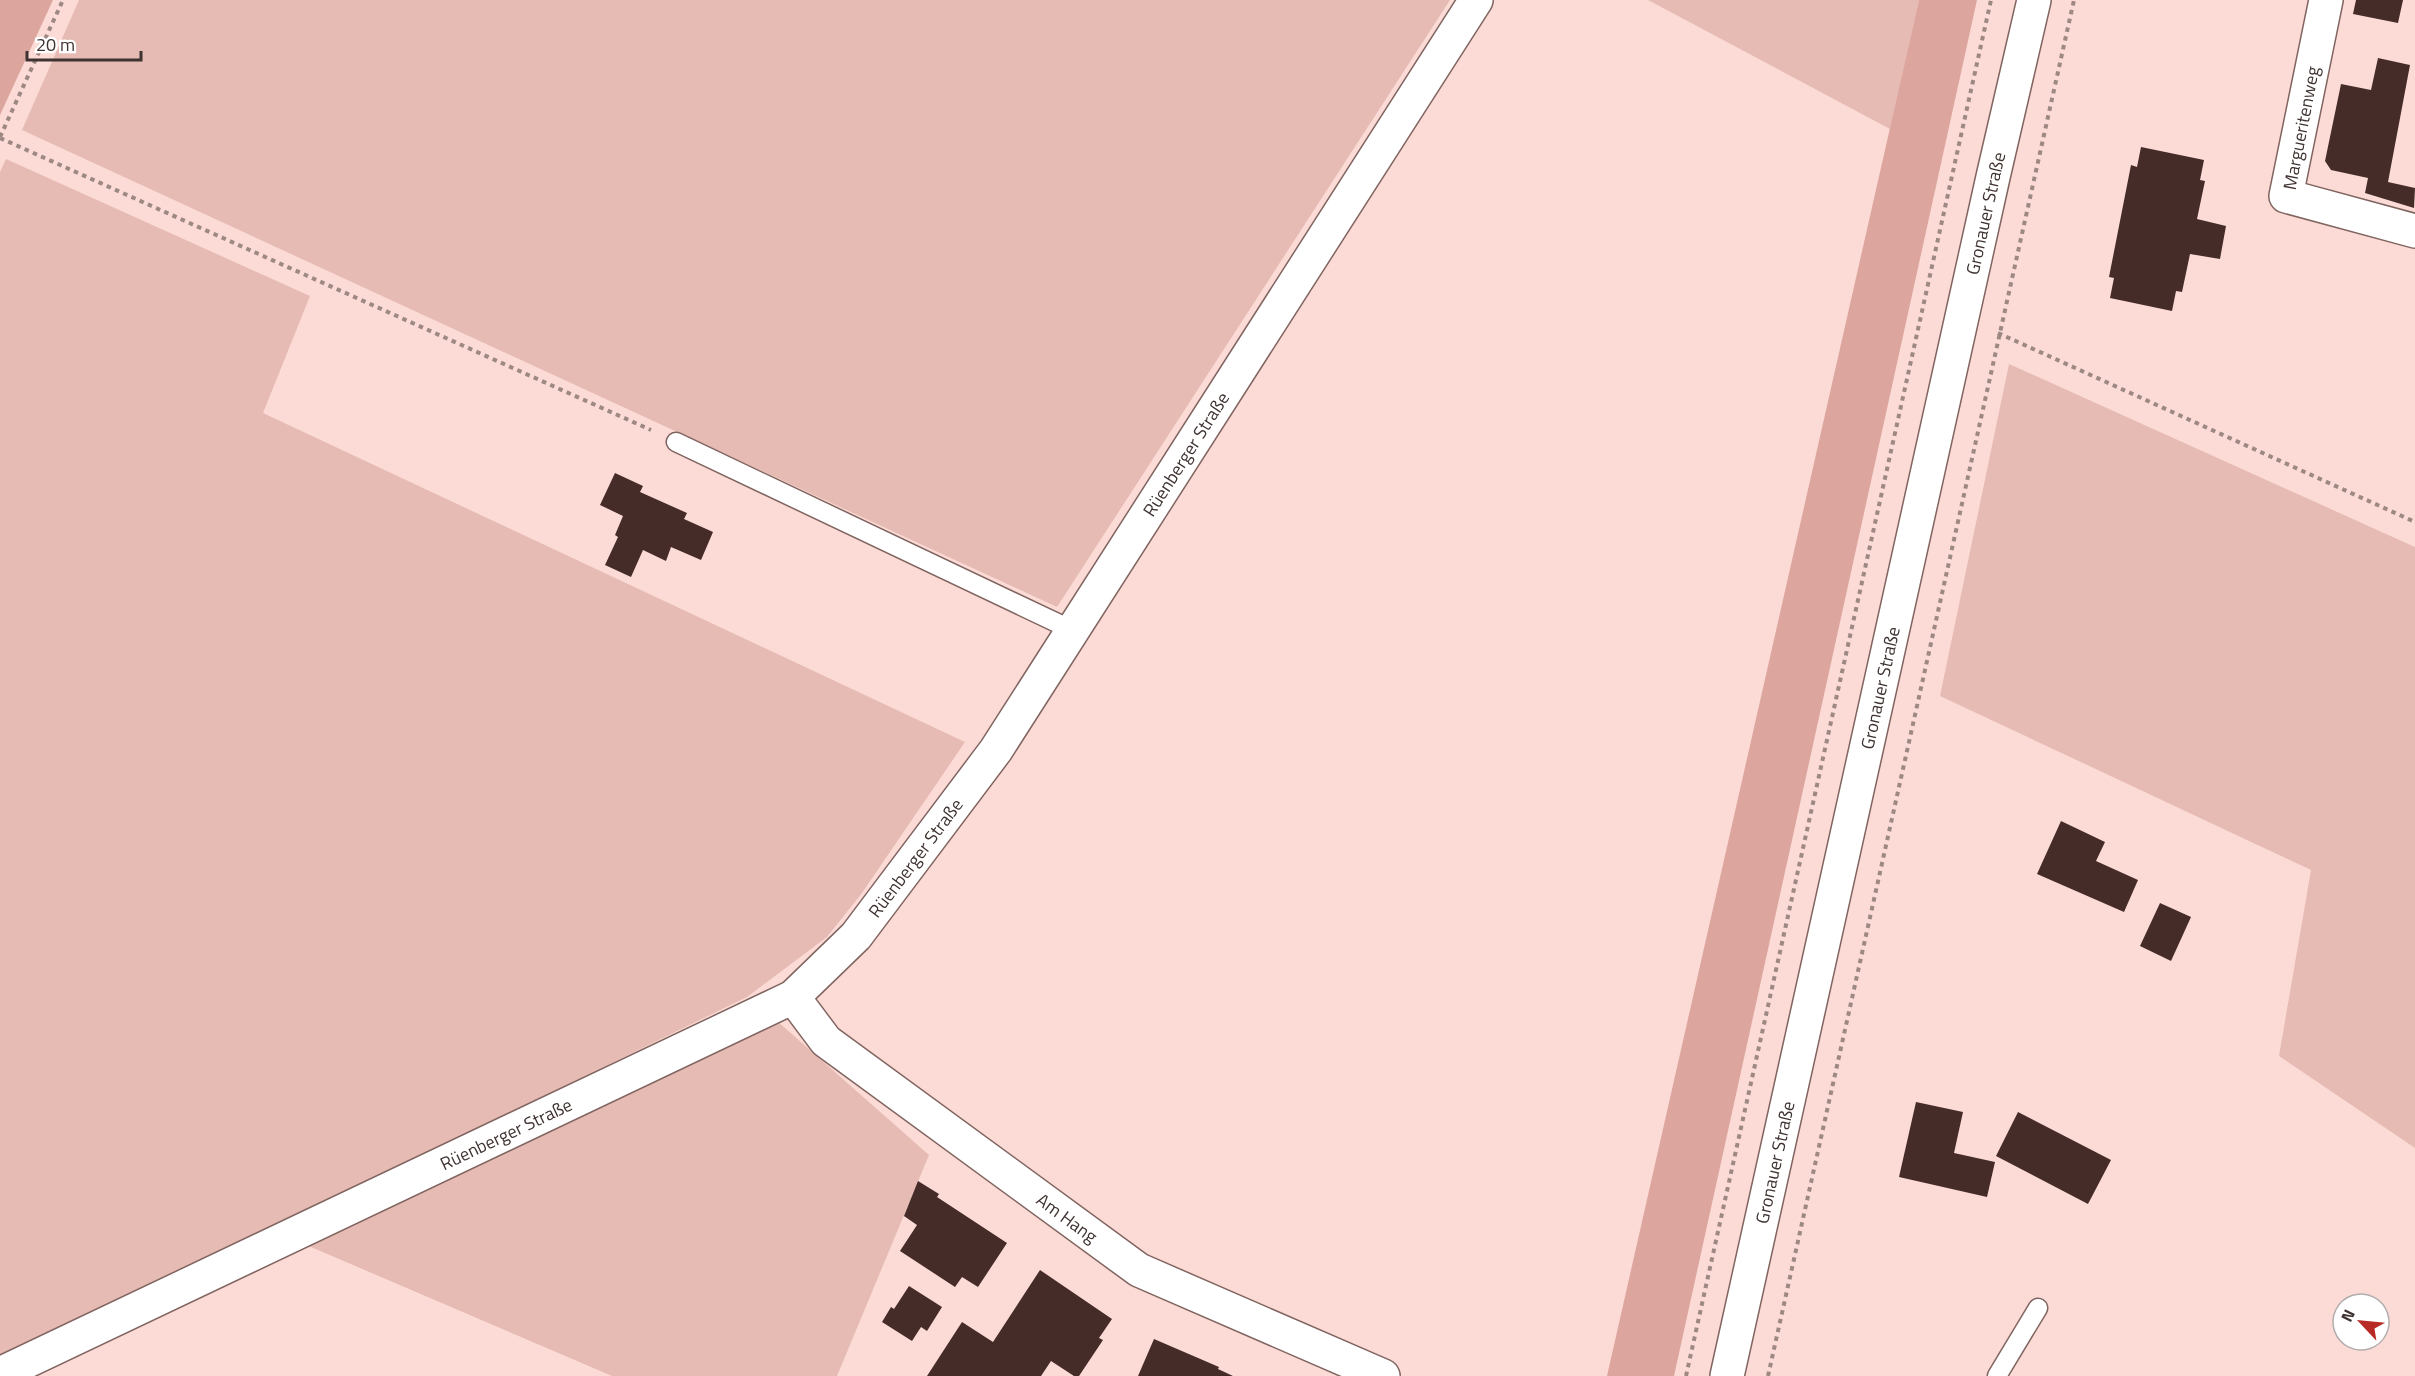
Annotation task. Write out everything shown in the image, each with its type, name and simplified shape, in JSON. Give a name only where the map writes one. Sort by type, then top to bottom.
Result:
[{"type":"street","name":"Rüenberger Straße","points":[[0,1374],[32,1367],[793,997],[856,936],[996,750],[1476,0]]},
{"type":"street","name":"Gronauer Straße","points":[[1727,1376],[2034,0]]},
{"type":"street","name":"Margueritenweg","points":[[2326,0],[2286,196],[2415,231]]},
{"type":"street","name":"Am Hang","points":[[793,997],[826,1041],[1139,1270],[1383,1376]]},
{"type":"lane","points":[[676,442],[1072,630]]},
{"type":"lane","points":[[1997,1376],[2038,1308]]},
{"type":"path","points":[[63,0],[0,137],[676,442]]},
{"type":"path","points":[[1686,1376],[1991,0]]},
{"type":"path","points":[[1768,1376],[2074,0]]},
{"type":"path","points":[[1962,318],[2415,522]]},
{"type":"shaded area","points":[[0,0],[53,0],[0,115]]},
{"type":"shaded area","points":[[79,0],[1450,0],[1057,607],[22,130]]},
{"type":"shaded area","points":[[1648,0],[1919,0],[1890,129]]},
{"type":"shaded area","points":[[1919,0],[1977,0],[1674,1376],[1607,1376]]},
{"type":"shaded area","points":[[6,159],[310,296],[263,413],[965,742],[862,893],[827,937],[747,997],[0,1361],[0,172]]},
{"type":"shaded area","points":[[2009,364],[2415,547],[2415,1148],[2279,1056],[2311,870],[1940,696]]},
{"type":"shaded area","points":[[776,1020],[929,1155],[837,1376],[612,1376],[304,1244]]},
{"type":"building","points":[[2356,0],[2403,0],[2398,23],[2353,14]]},
{"type":"building","points":[[2378,58],[2410,65],[2388,182],[2415,188],[2414,208],[2365,193],[2368,178],[2331,170],[2325,161],[2341,84],[2371,90]]},
{"type":"building","points":[[2141,147],[2204,160],[2200,180],[2205,181],[2197,219],[2226,226],[2220,259],[2190,254],[2182,292],[2176,291],[2172,311],[2110,298],[2114,278],[2109,277],[2131,165],[2137,167]]},
{"type":"building","points":[[615,473],[643,486],[640,492],[687,513],[684,519],[713,532],[701,560],[671,547],[666,561],[643,550],[631,577],[605,565],[618,537],[615,535],[623,516],[600,505]]},
{"type":"building","points":[[2061,821],[2105,842],[2096,861],[2138,880],[2124,912],[2037,874]]},
{"type":"building","points":[[2160,903],[2191,917],[2171,961],[2140,946]]},
{"type":"building","points":[[1916,1102],[1963,1112],[1954,1153],[1995,1162],[1987,1197],[1899,1177]]},
{"type":"building","points":[[2018,1112],[2111,1160],[2088,1204],[1996,1156]]},
{"type":"building","points":[[918,1181],[939,1194],[937,1197],[1007,1243],[978,1287],[962,1277],[955,1287],[900,1251],[917,1225],[904,1216]]},
{"type":"building","points":[[1040,1270],[1112,1319],[1099,1338],[1103,1340],[1079,1376],[1074,1376],[1051,1361],[1041,1376],[927,1376],[962,1322],[993,1342]]},
{"type":"building","points":[[909,1286],[942,1307],[927,1331],[921,1327],[912,1341],[882,1322],[891,1307],[894,1309]]},
{"type":"building","points":[[1154,1339],[1219,1367],[1218,1369],[1233,1376],[1138,1376]]}]
